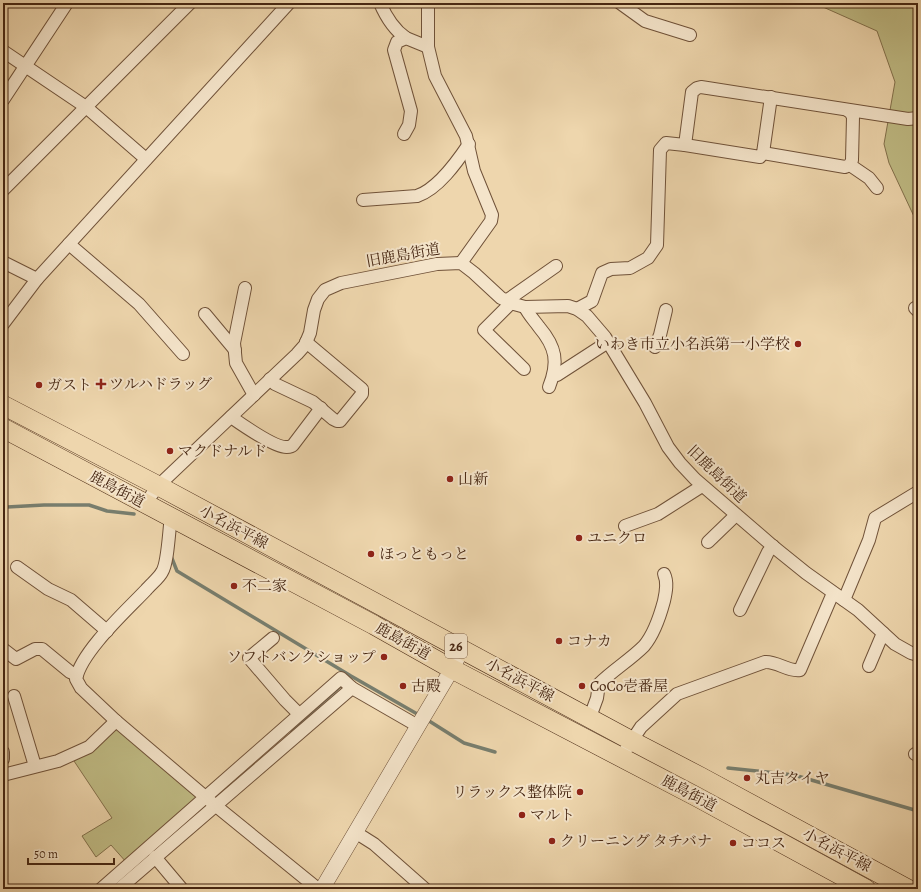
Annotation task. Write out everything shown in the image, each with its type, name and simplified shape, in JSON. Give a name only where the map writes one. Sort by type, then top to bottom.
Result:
[{"type":"main road","name":"小名浜平線","points":[[3,405],[462,648],[908,889]]},
{"type":"main road","name":"鹿島街道","points":[[3,428],[374,625],[452,669],[622,757],[866,889]]},
{"type":"street","points":[[3,100],[67,3]]},
{"type":"street","points":[[3,324],[38,279],[69,244],[289,3]]},
{"type":"street","points":[[380,3],[390,23],[397,31],[406,38],[428,47]]},
{"type":"street","points":[[428,3],[428,47],[435,76],[466,136],[474,171],[492,215],[491,221],[461,263]]},
{"type":"street","points":[[620,3],[645,21],[690,35]]},
{"type":"street","points":[[3,190],[185,4]]},
{"type":"street","points":[[404,134],[409,125],[411,111],[394,50],[397,42],[406,38]]},
{"type":"street","points":[[3,51],[86,106],[146,159]]},
{"type":"street","points":[[685,145],[692,92],[701,87],[908,119],[918,118]]},
{"type":"street","points":[[577,309],[592,301],[602,273],[611,269],[630,268],[648,258],[657,244],[660,150],[666,143],[760,157],[763,153],[771,97]]},
{"type":"street","points":[[846,110],[853,117],[852,160],[850,165]]},
{"type":"street","points":[[363,200],[417,196],[423,194],[433,187],[451,169],[469,144]]},
{"type":"street","points":[[763,153],[844,167],[850,165]]},
{"type":"street","points":[[850,165],[869,178],[877,188]]},
{"type":"street","points":[[69,244],[139,304],[183,354]]},
{"type":"street","points":[[3,262],[38,279]]},
{"type":"street","name":"旧鹿島街道","points":[[145,504],[158,486],[297,354],[306,342],[310,333],[314,310],[318,299],[325,290],[341,283],[437,264],[461,263],[509,302],[525,306],[568,306],[577,309],[587,316],[608,342],[645,403],[668,447],[680,463],[702,486],[773,546],[833,593],[858,610],[895,644],[911,653],[918,655]]},
{"type":"street","points":[[524,369],[484,330],[509,302],[556,266]]},
{"type":"street","points":[[245,288],[234,343],[236,363],[254,395]]},
{"type":"street","points":[[525,306],[527,312],[543,331],[556,361],[554,375],[549,387]]},
{"type":"street","points":[[655,347],[666,310]]},
{"type":"street","points":[[205,314],[235,350]]},
{"type":"street","points":[[270,379],[275,384],[313,402],[334,419],[340,421],[362,394],[362,389],[306,342]]},
{"type":"street","points":[[554,375],[557,375],[608,342]]},
{"type":"street","points":[[231,417],[257,434],[286,447],[293,445],[321,408]]},
{"type":"street","points":[[625,526],[658,514],[702,486]]},
{"type":"street","points":[[844,600],[869,540],[876,518],[918,492]]},
{"type":"street","points":[[708,542],[736,515]]},
{"type":"street","points":[[171,517],[163,571],[107,631],[84,659],[76,679],[81,688],[116,721],[211,802],[318,889]]},
{"type":"street","points":[[740,610],[768,552],[773,546]]},
{"type":"street","points":[[17,567],[48,589],[71,600],[107,631]]},
{"type":"street","points":[[590,717],[597,698],[599,684],[644,645],[655,628],[666,590],[666,578],[664,574]]},
{"type":"street","points":[[622,757],[641,727],[677,694],[765,662],[770,662],[795,671],[800,670],[833,593]]},
{"type":"street","points":[[869,666],[884,633]]},
{"type":"street","points":[[273,638],[249,658],[299,714]]},
{"type":"street","points":[[322,889],[452,669],[462,648]]},
{"type":"street","points":[[3,649],[16,659],[35,649],[42,649],[70,672],[77,675]]},
{"type":"street","points":[[119,889],[155,857],[299,714],[341,678],[348,685],[422,720]]},
{"type":"street","points":[[101,889],[211,802],[348,685]]},
{"type":"street","points":[[14,696],[35,766]]},
{"type":"street","points":[[3,775],[58,761],[89,747],[116,721]]},
{"type":"street","points":[[3,752],[3,759]]},
{"type":"street","points":[[355,832],[374,844],[425,889]]},
{"type":"street","points":[[155,857],[182,889]]},
{"type":"shaded area","points":[[814,3],[918,3],[918,225],[889,163],[884,144],[895,82],[877,31]]},
{"type":"shaded area","points":[[118,727],[200,799],[127,863],[111,845],[96,857],[82,836],[112,818],[74,761],[93,750]]},
{"type":"waterway","points":[[3,506],[89,505],[107,511],[134,514]]},
{"type":"waterway","points":[[171,556],[177,571],[351,676],[419,715]]},
{"type":"waterway","points":[[291,730],[343,684]]},
{"type":"waterway","points":[[426,719],[464,743],[495,752]]},
{"type":"waterway","points":[[728,768],[794,775],[918,811]]},
{"type":"place","name":"いわき市立小名浜第一小学校","points":[[798,344]]},
{"type":"place","name":"ツルハドラッグ","points":[[101,384]]},
{"type":"place","name":"ガスト","points":[[39,385]]},
{"type":"place","name":"マクドナルド","points":[[170,451]]},
{"type":"place","name":"山新","points":[[450,479]]},
{"type":"place","name":"ユニクロ","points":[[579,538]]},
{"type":"place","name":"ほっともっと","points":[[371,554]]},
{"type":"place","name":"不二家","points":[[234,586]]},
{"type":"place","name":"コナカ","points":[[559,641]]},
{"type":"place","name":"ソフトバンクショップ","points":[[384,657]]},
{"type":"place","name":"古殿","points":[[403,686]]},
{"type":"place","name":"CoCo壱番屋","points":[[582,686]]},
{"type":"place","name":"丸吉タイヤ","points":[[747,778]]},
{"type":"place","name":"リラックス整体院","points":[[580,792]]},
{"type":"place","name":"マルト","points":[[522,815]]},
{"type":"place","name":"クリーニング タチバナ","points":[[552,841]]},
{"type":"place","name":"ココス","points":[[733,843]]}]
